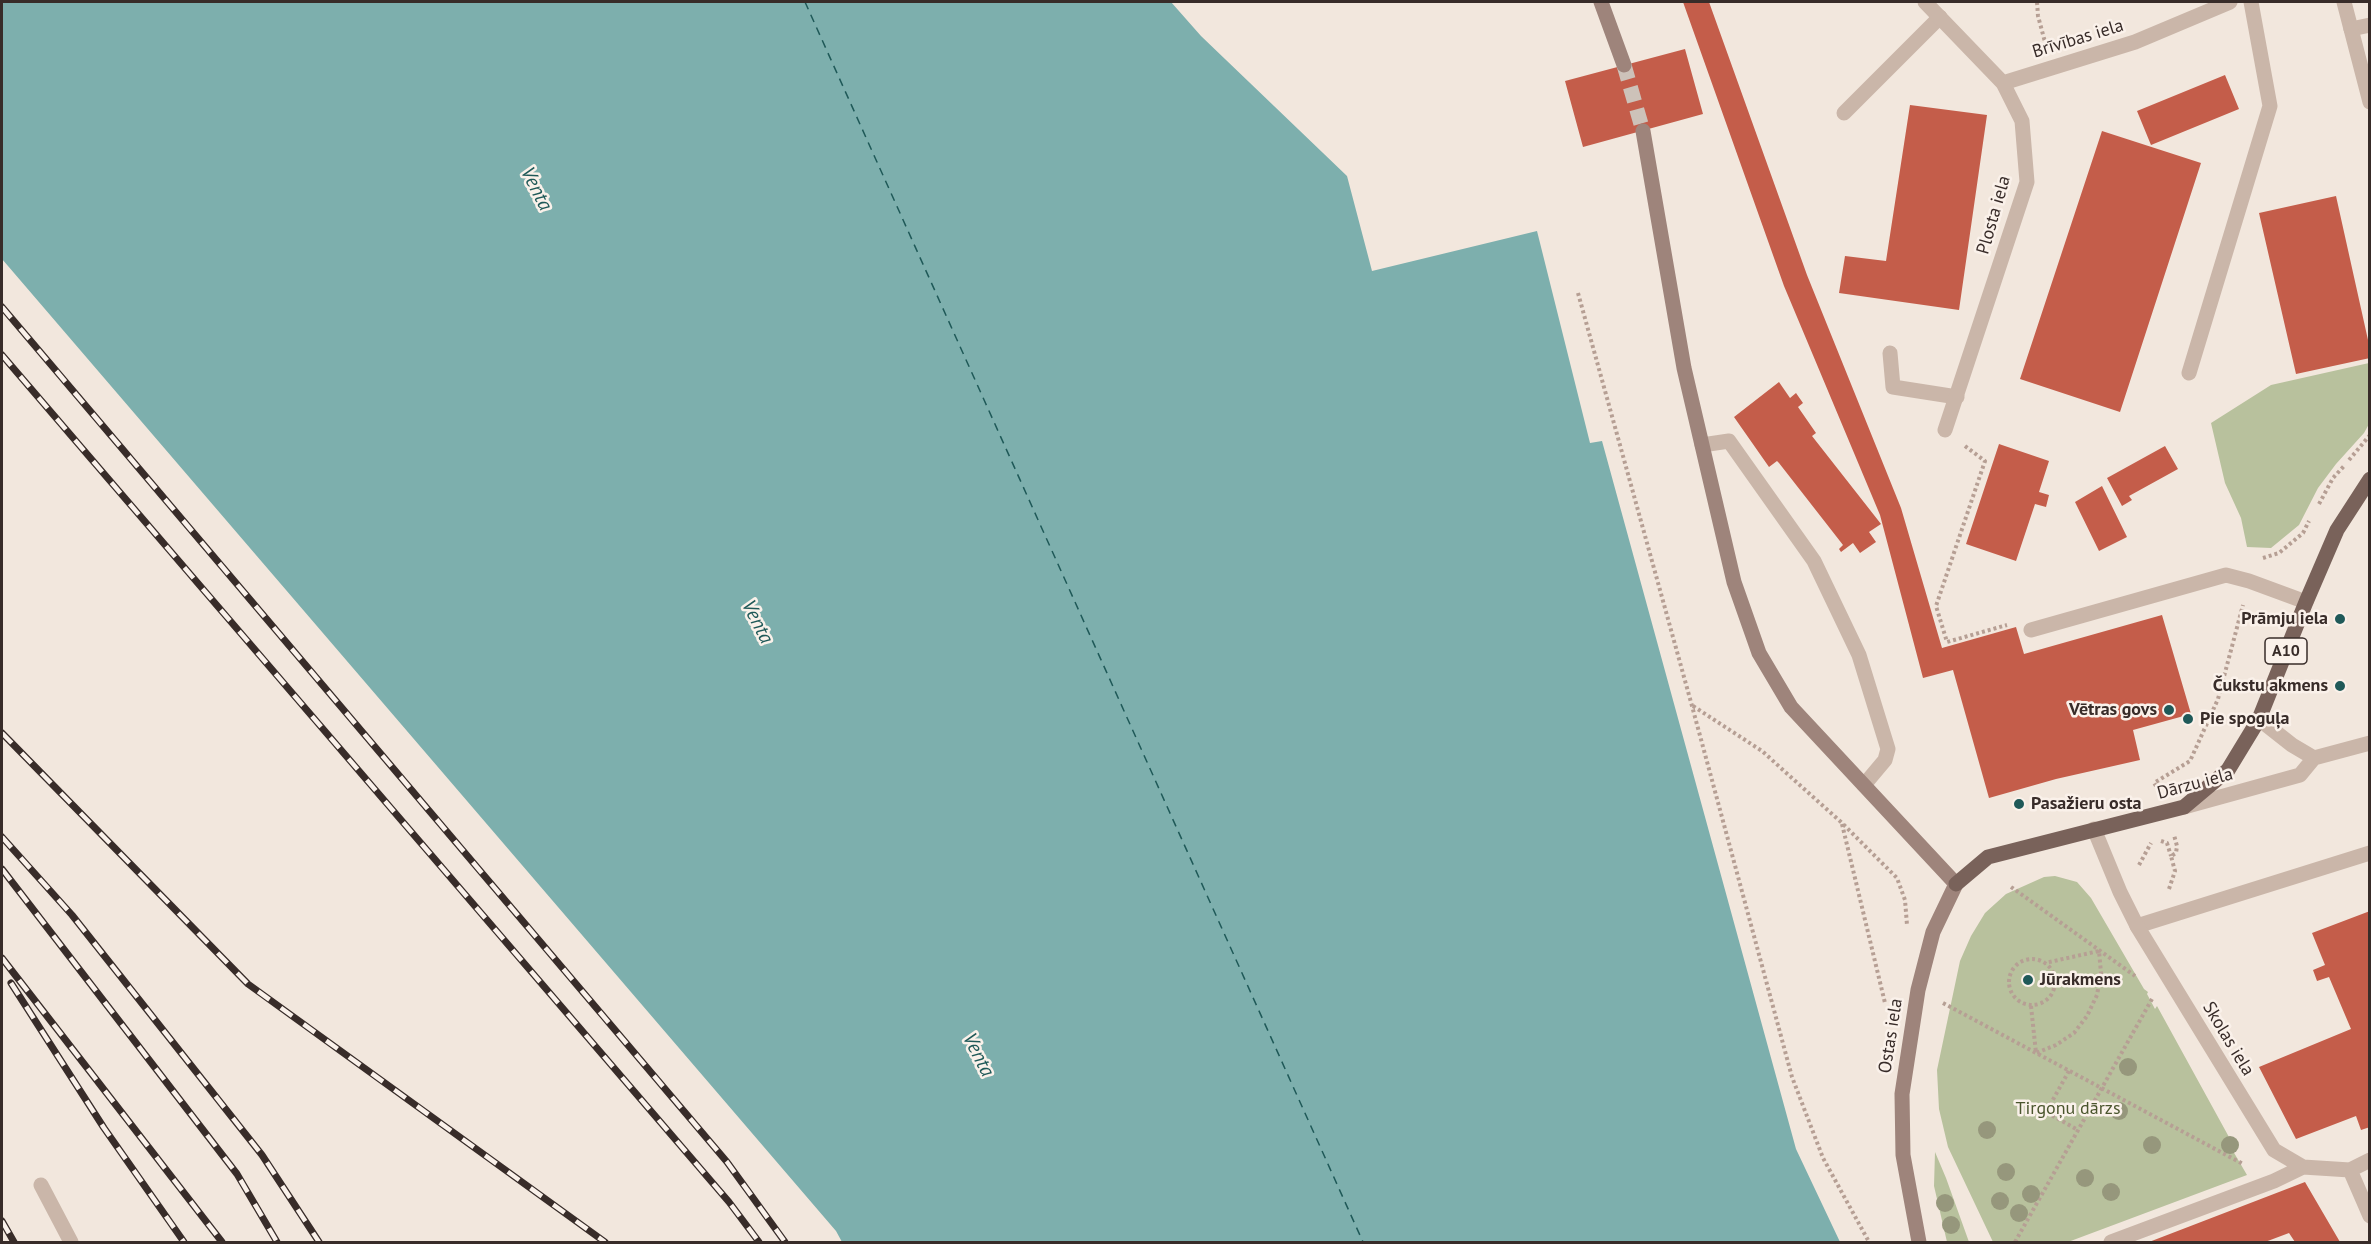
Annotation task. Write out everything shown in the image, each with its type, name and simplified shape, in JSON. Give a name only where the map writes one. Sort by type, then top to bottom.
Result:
[{"type":"main road","name":"A10","points":[[2184,807],[2228,770],[2259,719],[2337,530],[2370,479]]},
{"type":"main road","name":"Dārzu iela","points":[[1988,857],[2184,807]]},
{"type":"main road","name":"Ostas iela","points":[[1956,884],[1988,857]]},
{"type":"street","points":[[1601,2],[1624,65]]},
{"type":"street","name":"Plosta iela","points":[[1925,2],[2003,83],[2022,121],[2027,182],[1945,430]]},
{"type":"street","name":"Brīvības iela","points":[[2003,83],[2135,42],[2230,2]]},
{"type":"street","points":[[2189,373],[2270,106],[2251,2]]},
{"type":"street","points":[[2344,2],[2370,102]]},
{"type":"street","points":[[1844,113],[1940,17]]},
{"type":"street","points":[[2351,29],[2370,25]]},
{"type":"street","points":[[1643,130],[1684,368],[1734,582],[1759,653],[1791,707],[1956,884]]},
{"type":"street","points":[[1890,353],[1893,387],[1957,397]]},
{"type":"street","points":[[1702,446],[1729,441],[1814,561],[1859,655],[1888,749],[1885,760],[1864,785]]},
{"type":"street","points":[[2031,630],[2226,575],[2306,602]]},
{"type":"street","points":[[2259,719],[2292,745],[2314,758]]},
{"type":"street","name":"Dārzu iela","points":[[2184,807],[2300,775],[2314,758],[2370,743]]},
{"type":"street","name":"Skolas iela","points":[[2094,829],[2137,926],[2274,1150],[2303,1167],[2350,1170]]},
{"type":"street","points":[[2137,926],[2370,853]]},
{"type":"street","name":"Ostas iela","points":[[1918,1242],[1903,1155],[1902,1094],[1918,990],[1933,933],[1956,884]]},
{"type":"street","points":[[2370,1160],[2350,1170],[2370,1216]]},
{"type":"street","points":[[2111,1242],[2274,1181],[2303,1167]]},
{"type":"street","points":[[41,1185],[71,1242]]},
{"type":"path","points":[[2037,2],[2038,16]]},
{"type":"path","points":[[1578,293],[1792,1077],[1823,1158],[1869,1242]]},
{"type":"path","points":[[1945,430],[1984,461],[1936,606],[1947,642],[2024,621],[2031,630]]},
{"type":"path","points":[[2318,506],[2334,478],[2370,435]]},
{"type":"path","points":[[2171,856],[2176,853],[2177,846],[2154,783],[2190,761],[2218,699],[2249,581],[2259,559],[2279,553],[2302,533],[2313,515]]},
{"type":"path","points":[[1692,706],[1762,751],[1842,823],[1897,878],[1905,900],[1907,925],[1904,936]]},
{"type":"path","points":[[1842,823],[1885,1003]]},
{"type":"path","points":[[2120,892],[2137,881],[2139,860],[2150,844],[2157,840],[2167,843],[2175,871],[2168,892]]},
{"type":"path","points":[[2011,887],[2141,981]]},
{"type":"path","points":[[2036,1053],[2056,1046],[2074,1033],[2087,1016],[2097,996],[2101,973],[2099,951]]},
{"type":"path","points":[[2045,963],[2099,951]]},
{"type":"path","points":[[2030,959],[2045,963],[2055,976],[2053,993],[2040,1005],[2031,1006],[2017,1000],[2012,994],[2008,979],[2016,965],[2030,959]]},
{"type":"path","points":[[1918,990],[2274,1181]]},
{"type":"path","points":[[2015,1242],[2155,995]]},
{"type":"path","points":[[2031,1006],[2036,1053]]},
{"type":"path","points":[[2069,1071],[2046,1112],[2078,1130]]},
{"type":"green space","points":[[2369,363],[2369,424],[2364,433],[2318,488],[2299,525],[2271,548],[2247,547],[2241,518],[2225,483],[2211,423],[2271,385]]},
{"type":"green space","name":"Tirgoņu dārzs","points":[[2055,876],[2077,882],[2091,898],[2144,989],[2148,992],[2155,1009],[2157,1006],[2235,1148],[2233,1151],[2247,1175],[2068,1242],[1993,1242],[1948,1147],[1939,1109],[1937,1070],[1960,961],[1971,936],[1985,913],[2006,894],[2044,877]]},
{"type":"green space","points":[[1935,1152],[1969,1242],[1947,1242],[1934,1186]]},
{"type":"water","name":"Venta","points":[[2,2],[1171,2],[1201,36],[1347,176],[1372,271],[1537,231],[1590,443],[1602,441],[1796,1149],[1840,1242],[842,1242],[836,1231],[2,259]]},
{"type":"building","points":[[1683,2],[1709,2],[1807,275],[1901,508],[1942,648],[2016,627],[2024,654],[2162,615],[2191,714],[2133,730],[2140,760],[2056,779],[1989,798],[1953,670],[1923,678],[1880,515],[1784,286]]},
{"type":"building","points":[[1685,49],[1703,114],[1583,147],[1565,81]]},
{"type":"building","points":[[2225,75],[2239,109],[2151,145],[2137,111]]},
{"type":"building","points":[[1910,105],[1987,115],[1959,310],[1839,293],[1845,256],[1886,261]]},
{"type":"building","points":[[2102,131],[2201,163],[2120,412],[2020,379]]},
{"type":"building","points":[[2336,196],[2370,349],[2370,358],[2296,374],[2259,213]]},
{"type":"building","points":[[1779,382],[1790,398],[1796,393],[1803,403],[1798,407],[1816,433],[1812,436],[1881,524],[1869,532],[1876,542],[1860,553],[1853,543],[1841,552],[1839,549],[1843,545],[1779,463],[1777,461],[1769,467],[1734,417]]},
{"type":"building","points":[[1999,444],[2049,461],[2039,492],[2049,495],[2046,507],[2035,504],[2016,561],[1966,544]]},
{"type":"building","points":[[2165,446],[2178,469],[2129,496],[2132,500],[2122,506],[2107,478]]},
{"type":"building","points":[[2102,486],[2127,537],[2099,551],[2075,502]]},
{"type":"building","points":[[2370,911],[2370,1127],[2361,1130],[2356,1116],[2296,1139],[2259,1067],[2351,1029],[2329,977],[2317,981],[2313,970],[2325,965],[2312,933]]},
{"type":"building","points":[[2305,1182],[2340,1242],[2295,1242],[2289,1233],[2265,1242],[2149,1242]]},
{"type":"ferry route","points":[[805,2],[1363,1242]]},
{"type":"tunnel","points":[[1624,65],[1643,131]]},
{"type":"railway","points":[[2,307],[727,1162],[785,1242]]},
{"type":"railway","points":[[2,355],[729,1202],[759,1242]]},
{"type":"railway","points":[[2,733],[248,984],[605,1242]]},
{"type":"railway","points":[[2,837],[72,915],[262,1155],[319,1242]]},
{"type":"railway","points":[[2,869],[237,1174],[277,1242]]},
{"type":"railway","points":[[2,958],[222,1242]]},
{"type":"railway","points":[[11,983],[104,1128],[184,1242]]},
{"type":"railway","points":[[2,1221],[14,1242]]},
{"type":"place","name":"Prāmju iela","points":[[2340,619]]},
{"type":"place","name":"Čukstu akmens","points":[[2340,686]]},
{"type":"place","name":"Vētras govs","points":[[2169,710]]},
{"type":"place","name":"Pie spoguļa","points":[[2188,719]]},
{"type":"place","name":"Pasažieru osta","points":[[2019,804]]},
{"type":"place","name":"Jūrakmens","points":[[2028,980]]}]
